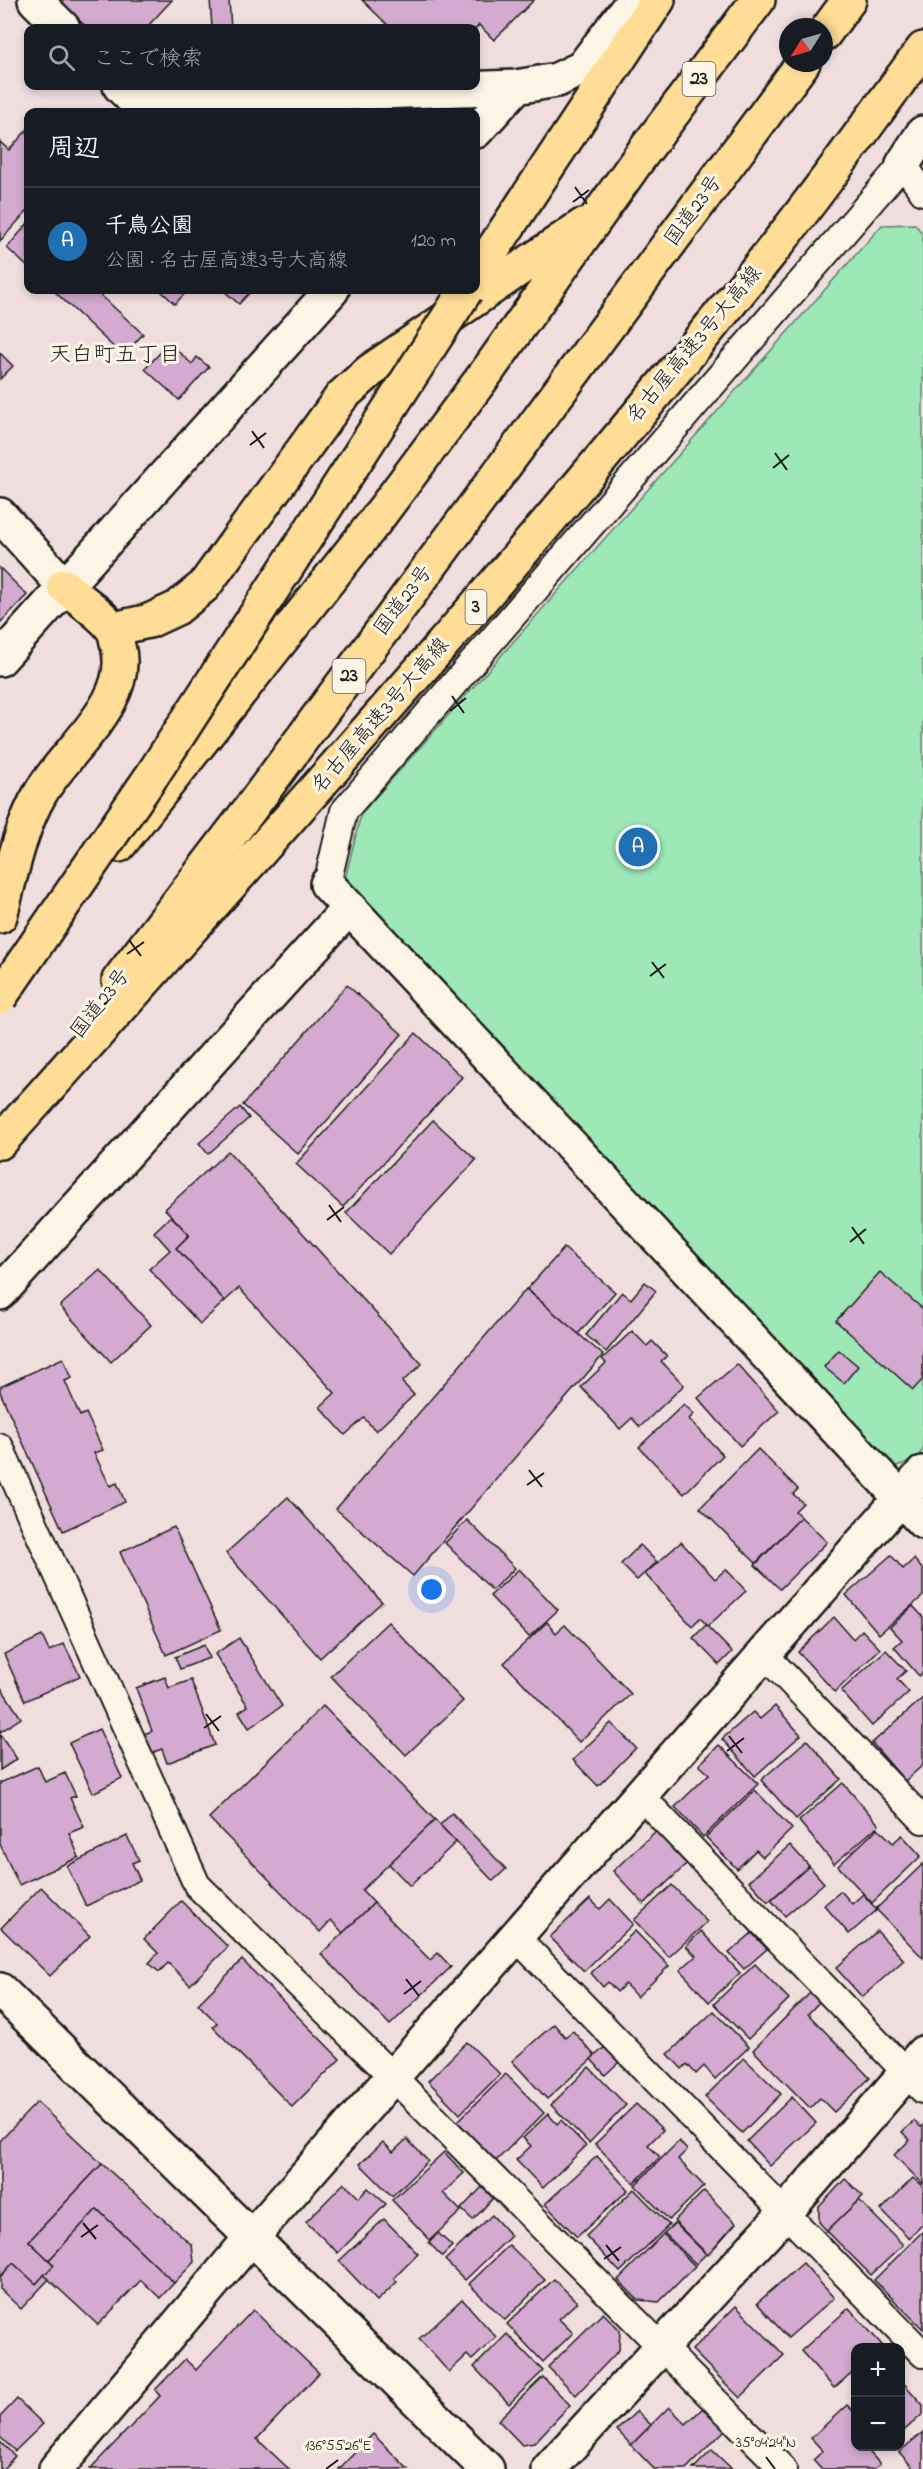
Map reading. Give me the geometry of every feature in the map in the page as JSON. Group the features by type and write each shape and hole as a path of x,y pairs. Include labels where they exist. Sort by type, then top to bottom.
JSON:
{"highway":[{"path":"480,269 658,0"},
{"name":"23","path":"0,987 146,813 373,524 489,369 639,158 758,0"},
{"path":"833,22 849,0"},
{"name":"名古屋高速3号大高線","path":"0,1142 303,805 507,572 765,260 923,49"},
{"name":"国道23号","path":"0,1135 250,809 795,72"},
{"path":"113,629 149,621 177,608 204,586 342,396 370,371 599,214"},
{"path":"0,997 153,774 463,294"},
{"path":"0,916 20,845 39,796 60,763 105,709 118,683 121,659 113,629 64,586"}],"street":[{"path":"35,0 59,24"},
{"path":"480,88 516,87 557,80 582,68 622,5"},
{"path":"480,127 516,87"},
{"path":"124,90 135,101 434,90"},
{"path":"903,164 923,134"},
{"path":"0,659 328,294"},
{"path":"0,515 64,586"},
{"path":"327,884 923,1522"},
{"path":"0,1293 349,908"},
{"path":"56,2469 251,2238 517,1938 639,1794 923,1473"},
{"path":"0,1990 487,2469"},
{"path":"549,2469 660,2346 917,2072"}],"lane":[{"path":"327,884 344,811 903,164 923,192"},
{"path":"0,1446 196,1885 393,2077 783,2469"},
{"path":"764,1654 923,1820"},
{"path":"639,1794 917,2072"},
{"path":"517,1938 923,2354"}],"green space":[{"path":"915,224 923,235 923,1450 914,1461 889,1468 345,879 361,814 882,225"}],"building":[{"path":"64,0 172,0 150,24 83,24 60,4"},
{"path":"210,0 229,0 231,24 212,24"},
{"path":"362,0 534,0 494,40 480,24 387,24"},
{"path":"24,133 24,214 0,241 0,142 9,150"},
{"path":"24,228 24,263 7,248"},
{"path":"57,294 99,294 143,334 123,356"},
{"path":"164,294 184,294 175,304"},
{"path":"228,294 248,294 239,304"},
{"path":"169,343 192,364 197,357 209,367 179,400 145,369"},
{"path":"0,353 13,366 0,379"},
{"path":"0,568 27,595 0,623"},
{"path":"347,985 402,1034 298,1154 243,1105"},
{"path":"416,1033 462,1077 343,1207 296,1164"},
{"path":"240,1107 249,1118 208,1154 199,1143"},
{"path":"433,1120 476,1160 389,1254 346,1213"},
{"path":"228,1151 422,1364 402,1382 414,1395 376,1431 364,1418 345,1435 320,1407 335,1393 239,1288 225,1301 176,1248 189,1235 165,1209"},
{"path":"171,1216 189,1235 176,1248 225,1301 200,1324 149,1269 170,1250 154,1232"},
{"path":"564,1248 615,1292 578,1334 527,1289"},
{"path":"100,1270 151,1325 111,1362 60,1306"},
{"path":"880,1272 923,1309 923,1379 913,1390 836,1321"},
{"path":"645,1282 656,1291 606,1352 586,1335 622,1292 631,1299"},
{"path":"526,1289 603,1355 413,1576 336,1509"},
{"path":"632,1331 647,1346 652,1341 667,1356 661,1361 684,1385 640,1427 632,1418 620,1429 581,1387 606,1363 602,1359"},
{"path":"839,1350 858,1366 844,1383 824,1367"},
{"path":"63,1358 72,1378 65,1381 80,1416 86,1413 103,1450 94,1453 110,1486 117,1483 125,1502 63,1531 0,1392 0,1387"},
{"path":"737,1364 779,1411 740,1446 698,1398"},
{"path":"684,1404 694,1414 689,1419 723,1455 684,1494 639,1447"},
{"path":"758,1449 798,1489 793,1494 803,1503 795,1511 801,1517 756,1563 700,1508"},
{"path":"288,1497 382,1602 320,1658 226,1553"},
{"path":"801,1517 827,1542 780,1589 755,1565"},
{"path":"467,1520 515,1568 492,1590 445,1543"},
{"path":"174,1527 221,1630 166,1655 120,1552"},
{"path":"681,1542 715,1579 726,1569 746,1591 708,1626 700,1618 692,1626 645,1574"},
{"path":"640,1545 657,1562 637,1580 621,1564"},
{"path":"891,1555 903,1569 914,1559 923,1570 923,1596 879,1634 846,1595"},
{"path":"519,1569 558,1610 529,1637 490,1596"},
{"path":"913,1606 923,1617 923,1672 919,1676 894,1647 902,1640 890,1627"},
{"path":"834,1617 853,1639 862,1630 880,1649 835,1692 798,1652"},
{"path":"388,1622 463,1701 406,1755 331,1676"},
{"path":"547,1622 556,1633 565,1625 631,1694 579,1742 504,1663"},
{"path":"706,1625 732,1652 719,1665 693,1638"},
{"path":"42,1636 49,1651 64,1644 80,1676 25,1701 4,1654"},
{"path":"239,1638 282,1706 249,1728 239,1712 248,1706 215,1654"},
{"path":"204,1645 209,1658 180,1669 175,1657"},
{"path":"886,1650 906,1671 897,1679 909,1692 872,1726 841,1691"},
{"path":"165,1677 169,1688 191,1680 215,1745 167,1763 162,1749 151,1753 144,1734 152,1731 136,1688"},
{"path":"0,1686 21,1718 0,1732"},
{"path":"923,1698 923,1765 905,1781 872,1743"},
{"path":"323,1706 435,1820 362,1890 374,1903 343,1933 331,1920 320,1932 209,1818"},
{"path":"775,1706 801,1735 755,1776 722,1739 753,1712 760,1719"},
{"path":"611,1723 636,1748 598,1786 573,1760"},
{"path":"99,1729 122,1778 93,1793 69,1743"},
{"path":"0,1734 17,1759 0,1770"},
{"path":"807,1740 841,1779 796,1819 761,1780"},
{"path":"719,1745 758,1784 703,1837 675,1807 709,1774 699,1765"},
{"path":"38,1766 45,1782 65,1773 76,1796 70,1798 84,1827 69,1833 79,1857 19,1885 0,1844 0,1783"},
{"path":"843,1783 879,1825 834,1864 799,1821"},
{"path":"755,1790 792,1829 763,1857 756,1850 737,1869 706,1837"},
{"path":"452,1813 506,1869 493,1881 440,1825"},
{"path":"435,1820 456,1842 410,1886 389,1864"},
{"path":"878,1828 893,1843 902,1835 921,1856 872,1903 838,1866"},
{"path":"657,1830 688,1863 644,1904 613,1871"},
{"path":"127,1836 139,1860 132,1863 140,1880 86,1906 67,1866"},
{"path":"790,1845 809,1866 768,1902 749,1881"},
{"path":"923,1864 923,1958 876,1909"},
{"path":"809,1866 824,1883 785,1916 771,1900"},
{"path":"672,1885 707,1922 669,1957 634,1920"},
{"path":"41,1887 90,1936 50,1976 1,1928"},
{"path":"841,1891 852,1904 863,1894 877,1910 849,1934 824,1905"},
{"path":"590,1899 600,1909 610,1899 633,1924 584,1971 550,1937"},
{"path":"181,1901 228,1947 190,1985 168,1963 159,1972 149,1963 158,1953 144,1939"},
{"path":"374,1903 430,1960 438,1953 451,1967 390,2025 321,1954"},
{"path":"635,1931 669,1966 637,1997 625,1984 617,1992 608,1982 603,1987 591,1973"},
{"path":"701,1931 740,1973 709,2002 680,1970 696,1956 686,1946"},
{"path":"877,1931 904,1960 862,1997 836,1968"},
{"path":"752,1933 767,1949 744,1969 729,1953"},
{"path":"242,1960 340,2059 292,2107 213,2027 217,2023 198,2004"},
{"path":"755,1964 789,1999 748,2039 714,2004"},
{"path":"811,1992 820,2001 808,2014 870,2078 834,2112 820,2098 810,2108 753,2050"},
{"path":"714,2011 749,2047 715,2079 704,2066 696,2074 687,2064 682,2069 668,2054"},
{"path":"554,2024 565,2037 573,2031 595,2056 547,2099 512,2061"},
{"path":"467,2042 500,2074 460,2114 428,2081"},
{"path":"605,2047 619,2062 605,2075 591,2059"},
{"path":"744,2058 781,2094 742,2133 705,2097"},
{"path":"589,2067 626,2105 589,2143 551,2105"},
{"path":"506,2074 544,2113 496,2161 457,2122"},
{"path":"792,2097 816,2123 770,2166 747,2141"},
{"path":"37,2102 102,2164 29,2241 54,2265 36,2284 13,2263 0,2277 0,2141"},
{"path":"636,2104 663,2130 648,2145 660,2157 634,2183 595,2144"},
{"path":"548,2114 557,2124 561,2120 586,2146 543,2188 516,2160 531,2146 523,2138"},
{"path":"914,2121 921,2127 923,2125 923,2184 894,2155 910,2140 902,2132"},
{"path":"407,2139 428,2161 392,2196 360,2164 383,2142 393,2152"},
{"path":"679,2141 687,2150 678,2159 704,2186 669,2220 635,2185"},
{"path":"444,2152 464,2173 443,2193 461,2211 430,2240 392,2200"},
{"path":"597,2156 628,2190 577,2237 545,2204"},
{"path":"102,2164 192,2245 194,2262 174,2283 97,2209 49,2260 29,2241"},
{"path":"913,2178 923,2187 923,2224 909,2238 881,2210"},
{"path":"845,2179 863,2196 827,2231 819,2222 819,2207"},
{"path":"344,2183 359,2198 368,2188 386,2204 338,2253 306,2222"},
{"path":"482,2187 493,2198 473,2220 461,2209"},
{"path":"634,2189 669,2225 620,2272 586,2236"},
{"path":"704,2191 736,2223 708,2255 674,2221"},
{"path":"859,2200 903,2245 871,2275 827,2231"},
{"path":"97,2209 174,2283 160,2298 141,2280 98,2325 44,2275 54,2265 49,2260"},
{"path":"492,2215 511,2236 465,2280 445,2260"},
{"path":"384,2219 418,2254 394,2278 397,2282 377,2301 339,2261"},
{"path":"675,2223 706,2254 696,2264 664,2233"},
{"path":"923,2231 923,2329 874,2280"},
{"path":"438,2233 452,2246 442,2256 429,2243"},
{"path":"663,2234 695,2266 659,2302 638,2300 618,2280"},
{"path":"509,2245 545,2280 505,2320 469,2284"},
{"path":"13,2263 36,2284 44,2275 49,2279 21,2309 0,2289 0,2277"},
{"path":"803,2263 834,2298 788,2338 757,2303"},
{"path":"554,2279 577,2302 559,2319 573,2333 543,2362 507,2324"},
{"path":"462,2299 496,2337 472,2360 467,2355 449,2372 419,2339"},
{"path":"736,2306 784,2355 740,2398 692,2350"},
{"path":"849,2308 880,2343 851,2343 851,2373 834,2388 801,2351"},
{"path":"253,2310 319,2373 257,2439 289,2469 90,2469 160,2396 155,2390 185,2359 196,2370"},
{"path":"603,2313 620,2330 619,2350 576,2395 548,2367"},
{"path":"507,2334 543,2371 509,2404 474,2367"},
{"path":"543,2377 570,2405 534,2443 522,2445 498,2420"},
{"path":"905,2385 923,2405 923,2414 905,2430"},
{"path":"17,2399 43,2424 15,2451 0,2437 0,2417"},
{"path":"847,2405 851,2409 851,2451 868,2451 880,2464 874,2469 821,2469 813,2460 823,2451 811,2438"},
{"path":"669,2407 686,2424 703,2408 725,2430 686,2469 654,2469 631,2445"},
{"path":"637,2411 651,2425 631,2445 617,2430"},
{"path":"923,2432 923,2469 914,2469 899,2452 905,2451 905,2447"},
{"path":"373,2434 408,2469 339,2469"},
{"path":"0,2442 15,2456 3,2469 0,2469"},
{"path":"712,2450 732,2469 693,2469"}],"place":[{"name":"千鳥公園","path":"638,847"}],"district":[{"name":"天白町五丁目","path":"115,356"}]}
